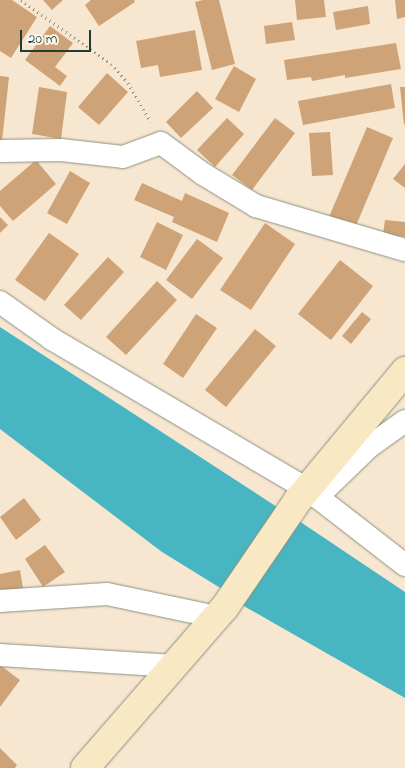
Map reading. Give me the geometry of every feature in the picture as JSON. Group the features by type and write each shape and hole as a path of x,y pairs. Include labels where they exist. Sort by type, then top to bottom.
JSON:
{"main road":[{"path":"85,768 221,612 307,496 405,371"}],"street":[{"path":"0,151 61,150 123,157 161,143 203,174 256,206 405,250"},
{"path":"0,302 52,339 307,496 405,565"},
{"path":"307,496 405,421"},
{"path":"0,601 107,594 221,612"},
{"path":"0,655 175,666"}],"path":[{"path":"21,0 111,64 128,84 161,143"}],"water":[{"path":"0,327 277,507 222,589 162,552 0,429"},
{"path":"299,521 405,592 405,698 242,605"}],"building":[{"path":"0,0 12,0 37,17 11,58 0,51"},
{"path":"43,0 63,0 52,10"},
{"path":"91,0 134,0 135,2 99,26 85,5"},
{"path":"219,0 235,64 212,70 195,2"},
{"path":"295,0 324,0 326,17 297,20"},
{"path":"395,0 405,0 405,17 397,19"},
{"path":"368,6 370,24 336,30 333,12"},
{"path":"292,22 295,40 266,44 264,26"},
{"path":"50,26 73,43 55,67 67,76 60,86 25,60"},
{"path":"195,30 202,70 160,77 158,65 141,68 136,41"},
{"path":"396,43 401,69 345,78 345,75 312,81 311,77 287,80 284,60"},
{"path":"234,66 256,79 239,112 215,99"},
{"path":"107,73 128,92 99,125 78,107"},
{"path":"0,76 9,77 2,141 0,141"},
{"path":"391,84 395,108 303,125 298,101"},
{"path":"39,87 67,92 61,139 32,134"},
{"path":"400,87 405,87 404,125"},
{"path":"197,91 213,108 181,138 166,122"},
{"path":"227,118 244,134 215,167 197,150"},
{"path":"275,118 295,133 252,190 232,175"},
{"path":"367,127 393,138 355,228 329,217"},
{"path":"330,132 333,175 312,176 309,133"},
{"path":"36,160 56,184 13,221 0,206 0,191"},
{"path":"405,164 405,188 393,179"},
{"path":"70,171 90,183 67,224 47,213"},
{"path":"142,183 182,201 185,193 229,213 217,242 172,222 174,217 134,200"},
{"path":"0,217 8,225 0,233"},
{"path":"385,220 405,222 405,237 383,234"},
{"path":"157,222 183,235 166,270 140,257"},
{"path":"265,223 295,244 251,310 220,290"},
{"path":"49,233 79,254 45,301 15,280"},
{"path":"197,239 223,258 192,299 166,280"},
{"path":"108,257 124,272 81,320 64,305"},
{"path":"340,260 373,286 331,340 298,314"},
{"path":"157,281 177,300 126,355 106,337"},
{"path":"362,312 371,319 351,344 342,336"},
{"path":"196,314 217,328 183,378 163,364"},
{"path":"255,329 276,346 226,407 205,390"},
{"path":"24,498 41,520 16,540 0,517"},
{"path":"45,545 65,572 43,587 25,559"},
{"path":"20,570 23,588 0,592 0,574"},
{"path":"0,665 20,680 0,707"},
{"path":"0,748 17,765 15,768 0,768"}]}
